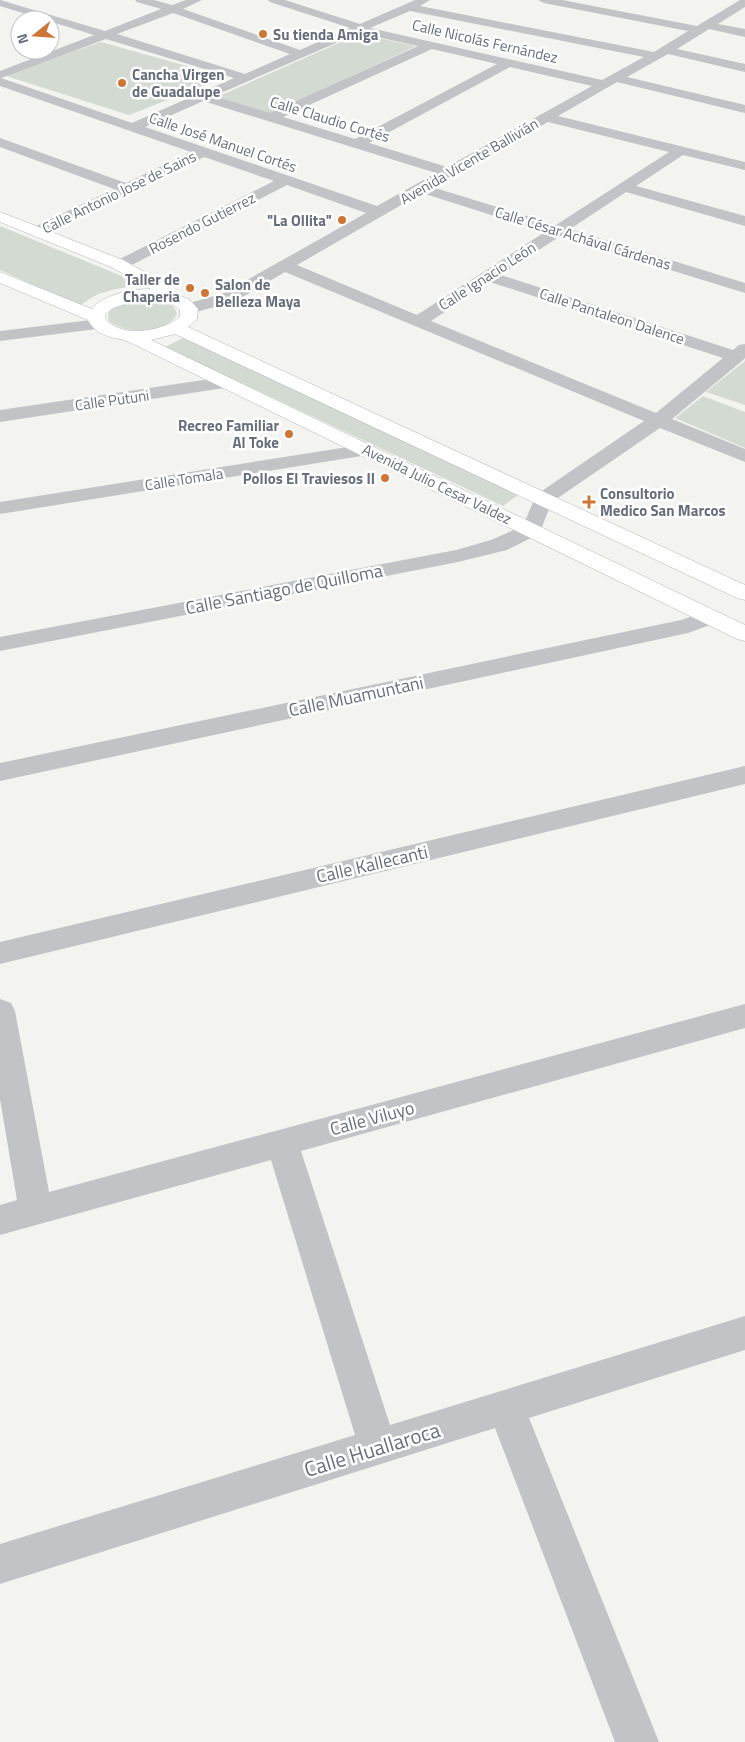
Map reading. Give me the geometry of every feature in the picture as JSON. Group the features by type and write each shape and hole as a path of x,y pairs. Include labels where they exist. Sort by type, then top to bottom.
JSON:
{"main road":[{"path":"0,217 120,265 157,284 168,296"},
{"path":"0,277 98,320 107,330 128,335 145,335 176,328 188,319 189,309 185,304 168,296 155,294 127,296 105,305 99,311 98,320"},
{"name":"Avenida Julio Cesar Valdez","path":"176,328 745,593"},
{"name":"Avenida Julio Cesar Valdez","path":"128,335 745,634"}],"street":[{"path":"141,0 173,8 301,54"},
{"path":"0,74 196,0"},
{"name":"Calle Nicolás Fernández","path":"274,0 359,29 429,46 507,64 610,81 745,109"},
{"path":"295,7 312,0"},
{"path":"131,128 424,0"},
{"path":"544,0 703,28 745,33"},
{"path":"0,2 27,10"},
{"name":"Avenida Vicente Ballivián","path":"189,309 230,298 448,172 661,53 745,2"},
{"path":"607,12 623,4"},
{"path":"409,7 745,68"},
{"path":"60,21 246,78"},
{"path":"271,118 429,46"},
{"path":"357,144 507,64"},
{"name":"Calle José Manuel Cortés","path":"0,82 379,212"},
{"name":"Calle Claudio Cortés","path":"203,97 448,172"},
{"path":"546,117 745,166"},
{"path":"0,142 126,188"},
{"name":"Calle Ignacio León","path":"419,321 680,150"},
{"name":"Calle Antonio Jose de Sains","path":"36,232 202,152"},
{"name":"Rosendo Gutierrez","path":"120,265 285,181"},
{"path":"624,187 745,221"},
{"name":"Calle César Achával Cárdenas","path":"420,188 745,288"},
{"path":"284,266 745,456"},
{"name":"Calle Pantaleon Dalence","path":"489,276 740,353"},
{"path":"0,336 98,320"},
{"path":"532,530 543,499 659,420 740,353"},
{"name":"Calle Putuni","path":"0,416 224,383"},
{"name":"Calle Tomala","path":"0,508 367,450"},
{"name":"Calle Santiago de Quilloma","path":"0,644 458,556 499,545 532,530"},
{"name":"Calle Muamuntani","path":"0,772 688,626 710,617"},
{"name":"Calle Kallecanti","path":"0,953 745,775"},
{"path":"0,1011 36,1210"},
{"name":"Calle Viluyo","path":"0,1220 745,1016"},
{"path":"282,1142 378,1447"},
{"name":"Calle Huallaroca","path":"0,1564 745,1333"},
{"path":"506,1407 637,1742"}],"shaded area":[{"path":"359,34 416,46 270,114 217,97"},
{"path":"101,42 226,77 129,115 3,75 48,60 60,60 60,56"},
{"path":"0,226 141,284 100,294 80,306 0,270"},
{"path":"143,299 168,303 172,305 177,314 172,321 164,326 145,331 125,329 109,321 108,315 114,307 132,300"},
{"path":"185,337 518,495 503,506 165,347"},
{"path":"745,361 745,405 706,392"},
{"path":"703,396 745,412 745,448 675,418"}],"place":[{"name":"Su tienda Amiga","path":"263,34"},
{"name":"Cancha Virgen de Guadalupe","path":"122,83"},
{"name":"\"La Ollita\"","path":"342,220"},
{"name":"Taller de Chaperia","path":"190,288"},
{"name":"Salon de Belleza Maya","path":"205,293"},
{"name":"Recreo Familiar Al Toke","path":"289,434"},
{"name":"Pollos El Traviesos II","path":"385,478"},
{"name":"Consultorio Medico San Marcos","path":"589,502"}]}
